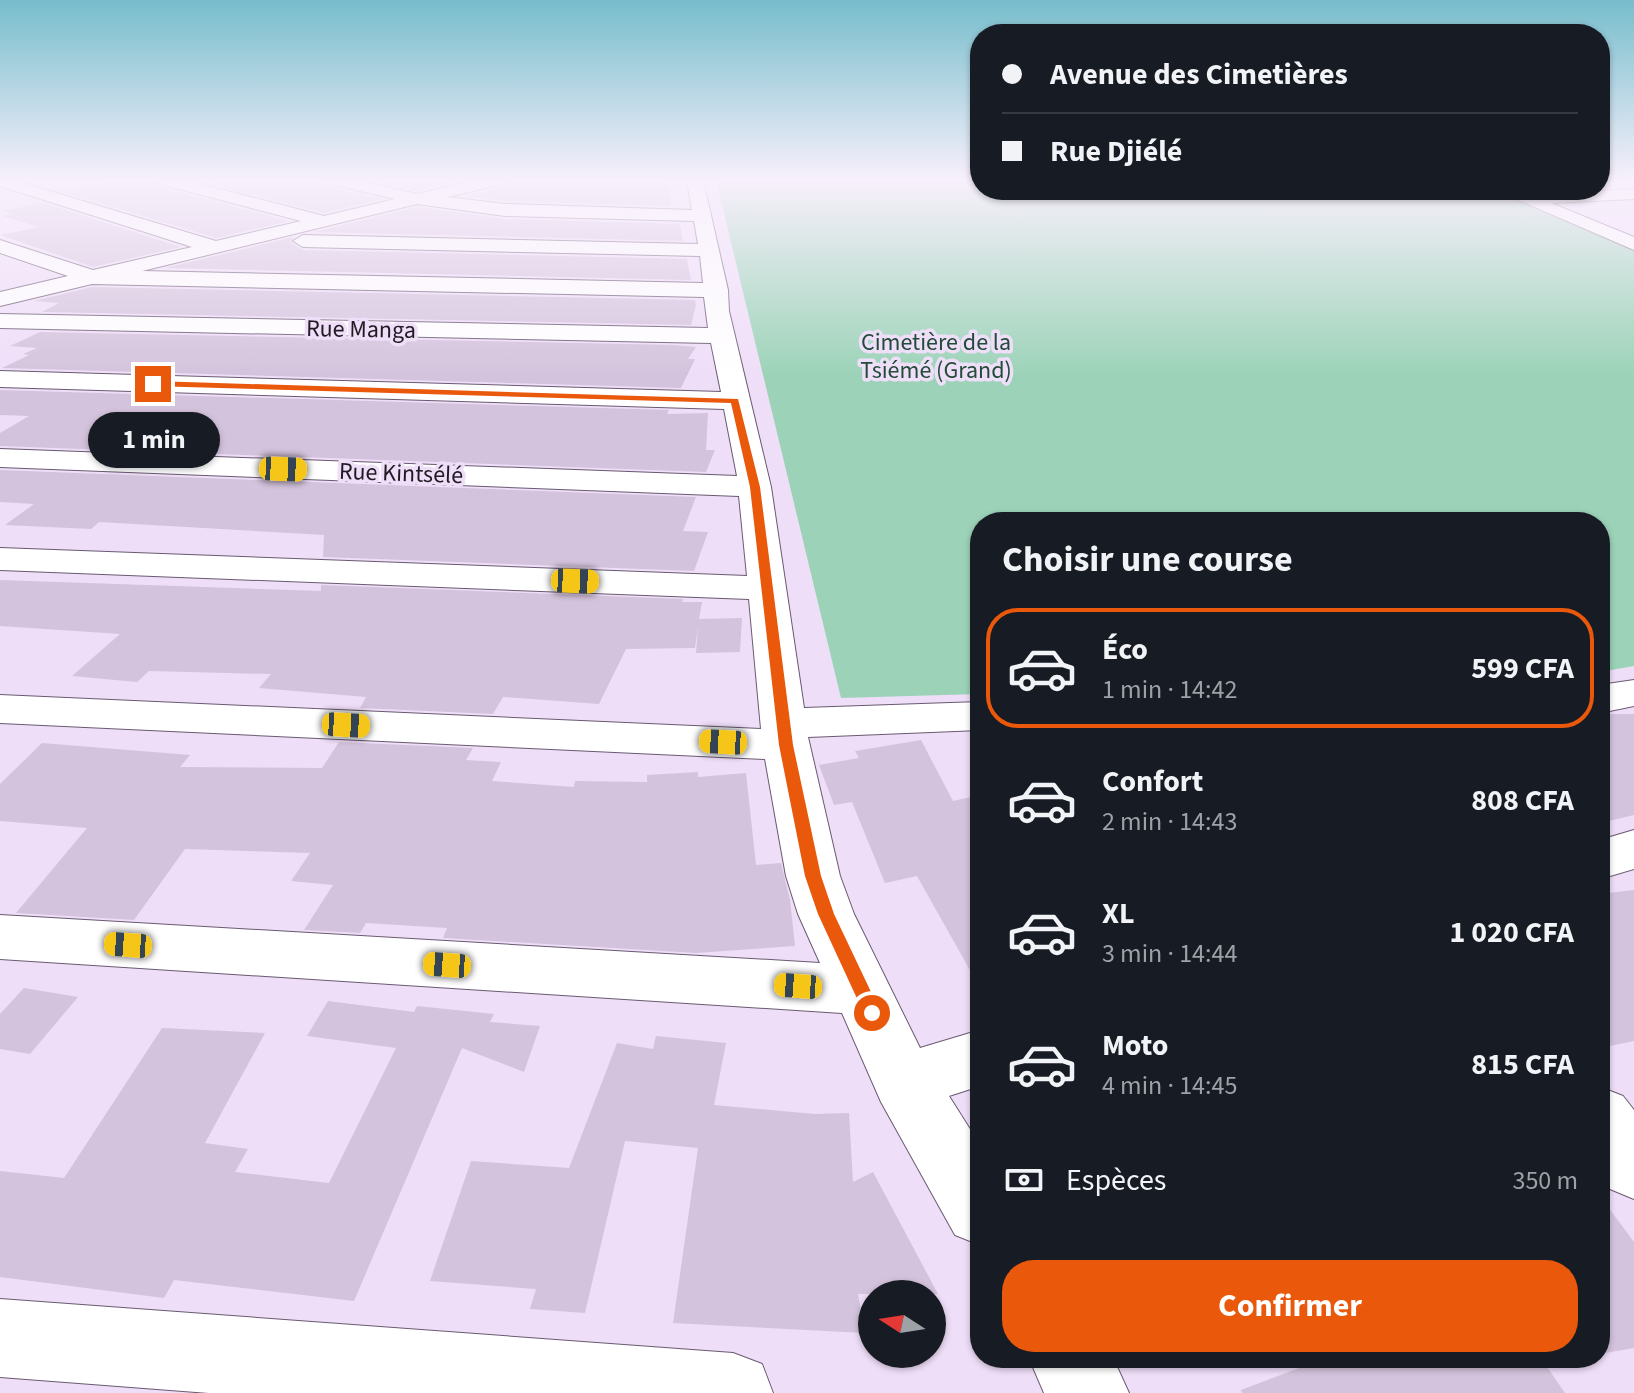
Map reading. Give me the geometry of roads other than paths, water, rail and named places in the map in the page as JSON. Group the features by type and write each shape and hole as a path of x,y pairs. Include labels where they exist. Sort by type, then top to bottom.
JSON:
{"street":[{"path":"207,245 213,247"},
{"path":"0,299 224,245"},
{"path":"91,345 258,245"},
{"path":"0,246 92,277 204,278 481,245"},
{"path":"705,245 755,487 785,734 813,876 826,914 904,1082 970,1193"},
{"name":"Rue Manga","path":"0,321 722,336"},
{"path":"0,398 67,359"},
{"path":"0,379 735,401"},
{"name":"Rue Kintsélé","path":"0,458 755,487"},
{"path":"0,559 767,588"},
{"path":"1610,697 1634,693"},
{"path":"0,709 785,734 970,717"},
{"path":"1610,857 1634,849"},
{"path":"0,937 861,990"},
{"path":"904,1082 970,1061"},
{"path":"1610,1132 1634,1166"},
{"path":"0,1338 733,1393"},
{"path":"1074,1368 1089,1393"}],"park label":[{"name":"Cimetière de la Tsiémé (Grand)","path":"936,356"}]}
